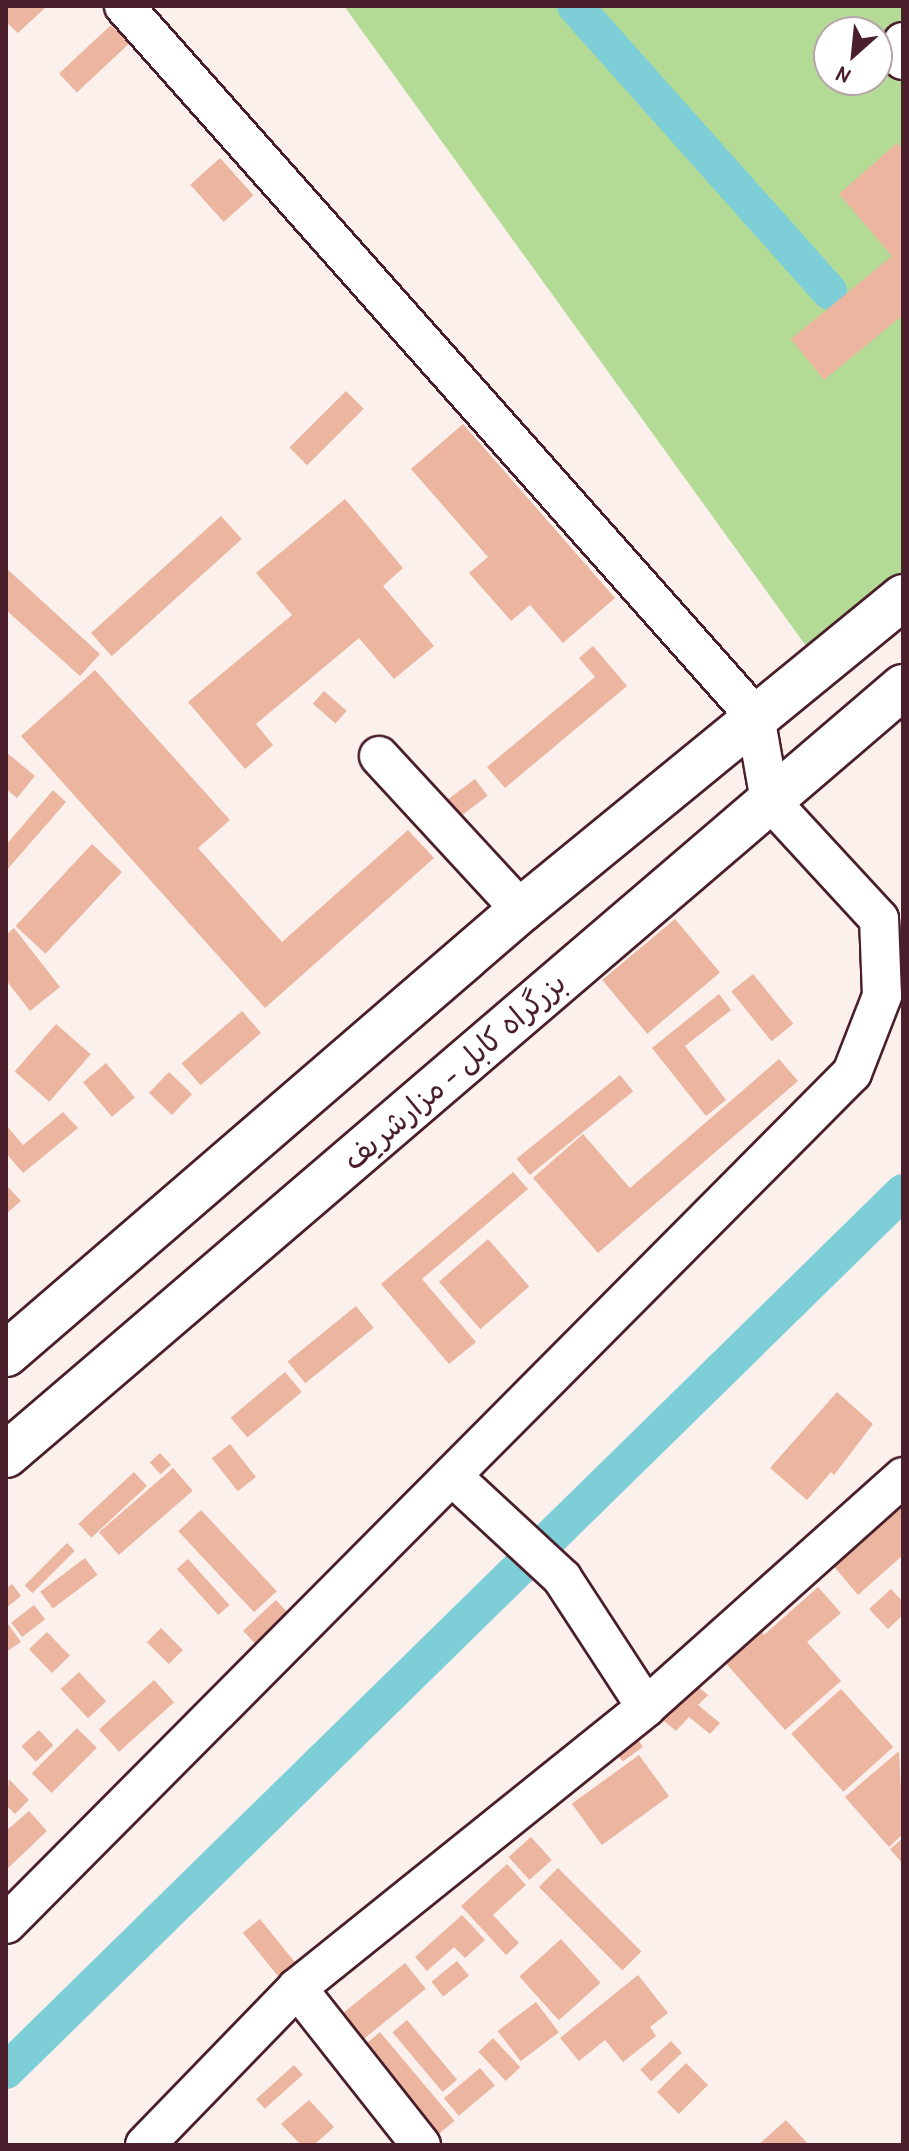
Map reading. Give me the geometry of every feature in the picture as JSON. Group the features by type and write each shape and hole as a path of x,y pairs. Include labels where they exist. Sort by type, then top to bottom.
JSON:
{"highway":[{"path":"6,1354 521,910 903,597"},
{"name":"بزرگراه کابل - مزارشریف","path":"6,1455 903,687"}],"street":[{"path":"6,1924 852,1073 882,996 879,919 770,801 755,716 124,6"},
{"path":"903,42 903,60"},
{"path":"379,756 521,910"},
{"path":"452,1476 562,1578 646,1707"},
{"path":"145,2145 297,1988 646,1707 903,1477"},
{"path":"297,1988 421,2145"}],"green space":[{"path":"344,6 903,6 903,607 827,675"}],"building":[{"path":"6,6 47,6 18,33 6,22"},
{"path":"111,25 129,44 77,92 59,73"},
{"path":"897,143 903,150 903,315 824,380 791,339 892,256 839,194"},
{"path":"220,158 253,195 224,222 190,185"},
{"path":"346,391 364,409 307,465 289,448"},
{"path":"463,424 615,598 563,643 530,605 511,621 469,573 488,557 411,469"},
{"path":"345,499 403,568 383,586 434,646 394,679 359,638 256,724 273,745 245,769 188,702 292,615 256,573"},
{"path":"221,516 242,539 112,656 91,633"},
{"path":"6,568 100,654 80,676 6,610"},
{"path":"593,646 627,686 505,788 487,767 595,677 579,658"},
{"path":"95,670 230,820 198,848 282,942 408,830 434,858 265,1008 21,736"},
{"path":"324,691 347,711 335,724 313,704"},
{"path":"6,752 35,776 17,798 6,789"},
{"path":"475,779 488,796 448,826 435,809"},
{"path":"53,790 66,802 6,871 6,845"},
{"path":"92,844 122,872 46,954 16,926"},
{"path":"675,919 720,973 647,1034 602,980"},
{"path":"14,928 60,987 30,1011 6,980 6,935"},
{"path":"753,974 793,1024 772,1041 731,992"},
{"path":"719,994 731,1010 685,1046 726,1100 706,1116 652,1048"},
{"path":"242,1011 261,1033 201,1085 182,1063"},
{"path":"56,1024 91,1054 49,1102 15,1072"},
{"path":"779,1059 798,1081 598,1253 533,1178 583,1134 630,1188"},
{"path":"106,1063 135,1097 112,1117 83,1082"},
{"path":"169,1072 192,1094 172,1115 149,1093"},
{"path":"620,1075 633,1091 530,1175 517,1159"},
{"path":"63,1112 78,1128 23,1173 6,1153 6,1125 23,1145"},
{"path":"513,1172 528,1189 422,1279 476,1342 449,1364 381,1284"},
{"path":"6,1185 21,1201 6,1214"},
{"path":"488,1239 529,1287 480,1329 439,1282"},
{"path":"356,1306 374,1328 305,1383 288,1361"},
{"path":"285,1372 302,1392 247,1438 231,1418"},
{"path":"837,1392 873,1424 834,1475 831,1472 807,1500 770,1468"},
{"path":"230,1444 256,1477 238,1491 212,1458"},
{"path":"160,1453 171,1465 161,1474 150,1463"},
{"path":"173,1468 193,1491 119,1555 99,1532"},
{"path":"134,1472 147,1486 91,1538 78,1524"},
{"path":"903,1501 903,1555 858,1595 831,1563"},
{"path":"201,1510 277,1591 254,1612 178,1531"},
{"path":"67,1543 75,1551 32,1593 25,1585"},
{"path":"85,1558 98,1575 53,1608 40,1592"},
{"path":"188,1559 229,1605 218,1615 177,1569"},
{"path":"12,1584 21,1596 6,1608 6,1589"},
{"path":"818,1587 841,1613 807,1642 841,1681 785,1730 722,1659 758,1627 764,1635"},
{"path":"891,1589 903,1602 903,1615 888,1629 869,1609"},
{"path":"276,1600 290,1615 257,1646 243,1631"},
{"path":"34,1605 45,1619 22,1637 11,1623"},
{"path":"6,1621 21,1642 6,1652"},
{"path":"161,1628 183,1650 169,1664 147,1642"},
{"path":"47,1632 70,1656 52,1673 29,1649"},
{"path":"79,1672 106,1701 88,1718 61,1689"},
{"path":"154,1680 174,1702 119,1752 99,1730"},
{"path":"690,1680 708,1695 698,1705 720,1723 710,1734 689,1717 676,1731 659,1717"},
{"path":"841,1689 893,1747 843,1792 791,1734"},
{"path":"77,1728 97,1748 52,1793 32,1773"},
{"path":"630,1729 643,1747 623,1761 610,1744"},
{"path":"39,1730 53,1745 36,1762 21,1746"},
{"path":"899,1751 903,1834 889,1847 845,1797"},
{"path":"639,1755 669,1796 602,1845 572,1804"},
{"path":"9,1779 29,1800 15,1814 6,1805"},
{"path":"29,1811 47,1831 6,1870 6,1831"},
{"path":"531,1837 552,1860 529,1880 509,1857"},
{"path":"903,1838 903,1864 890,1849"},
{"path":"507,1864 526,1885 493,1915 519,1943 506,1955 461,1906"},
{"path":"558,1868 641,1951 622,1971 539,1887"},
{"path":"462,1915 485,1940 465,1958 454,1947 427,1971 415,1957"},
{"path":"260,1919 300,1968 283,1982 243,1933"},
{"path":"561,1939 600,1983 559,2020 519,1976"},
{"path":"457,1961 469,1976 443,1997 431,1982"},
{"path":"405,1963 426,1989 364,2039 343,2013"},
{"path":"638,1975 668,2013 650,2027 656,2036 623,2062 605,2040 579,2061 560,2038"},
{"path":"536,2002 559,2032 521,2061 498,2031"},
{"path":"407,2020 457,2080 443,2092 392,2032"},
{"path":"380,2032 455,2121 435,2138 360,2049"},
{"path":"493,2038 520,2067 506,2081 478,2052"},
{"path":"671,2041 682,2053 651,2081 640,2070"},
{"path":"686,2063 708,2085 679,2114 657,2092"},
{"path":"294,2065 303,2075 265,2109 256,2099"},
{"path":"480,2068 495,2086 459,2116 444,2098"},
{"path":"309,2100 334,2127 314,2145 301,2145 281,2124"},
{"path":"786,2120 809,2145 758,2145"}],"waterway":[{"path":"575,6 829,291"},
{"path":"6,2071 903,1192"}]}
